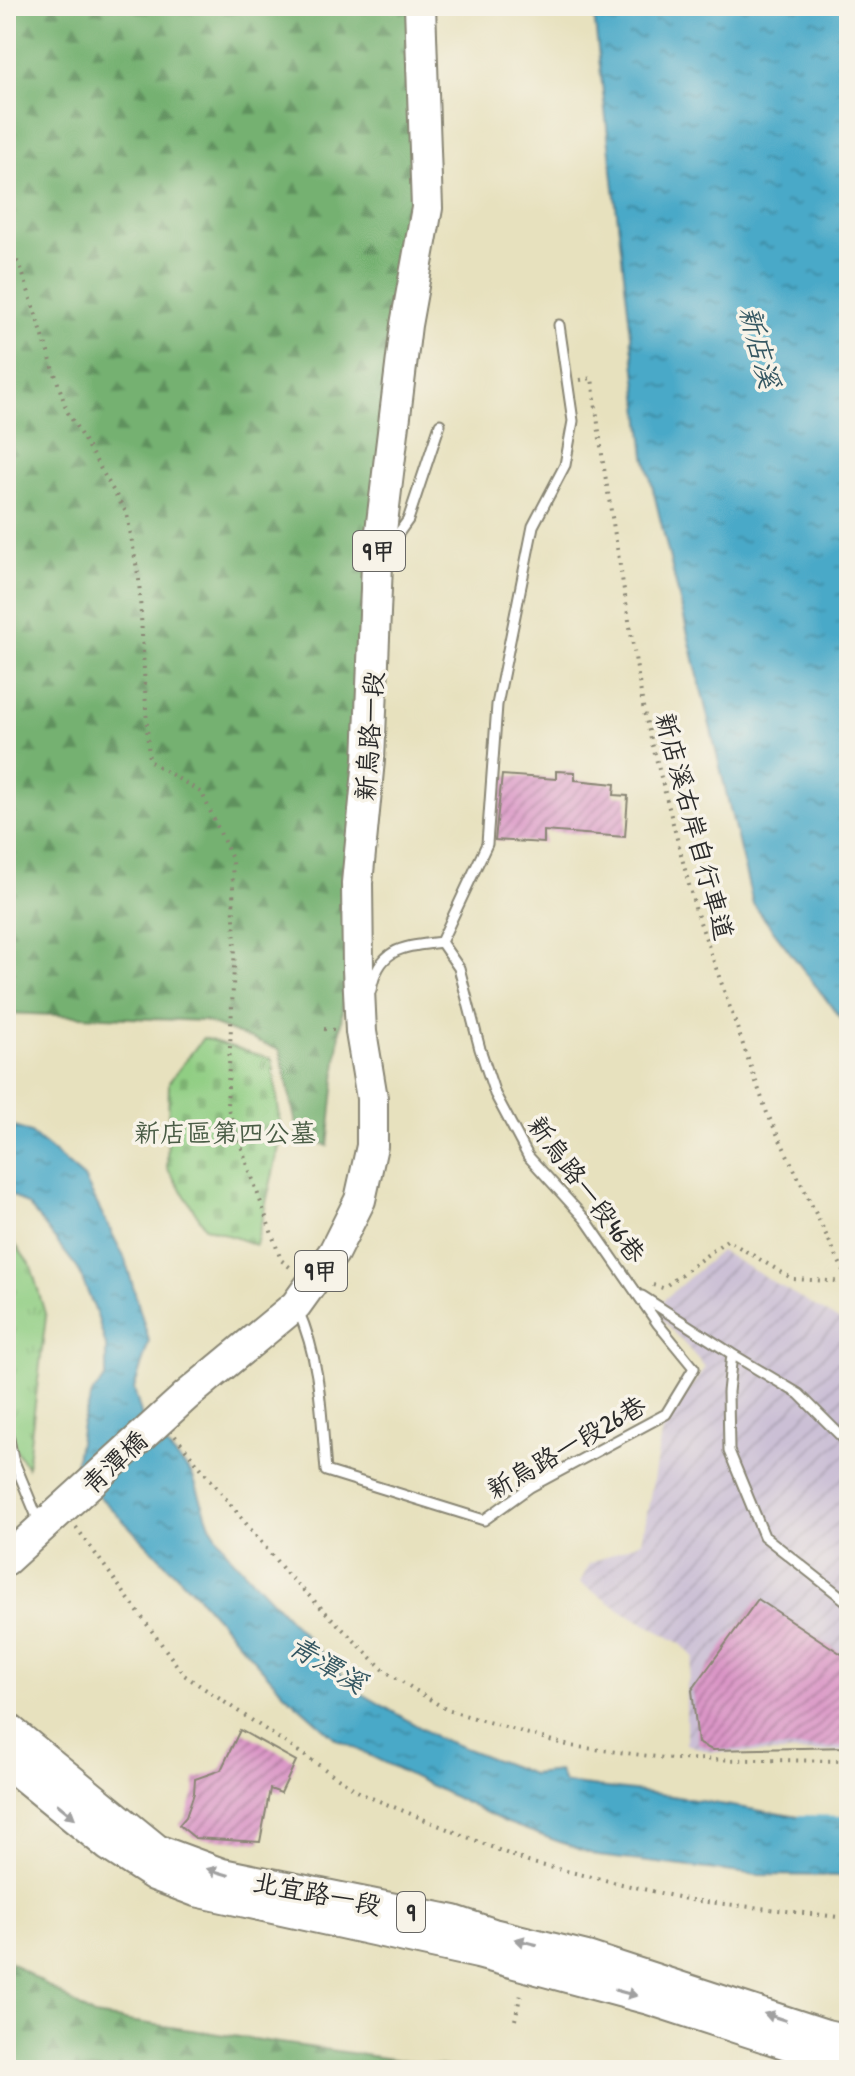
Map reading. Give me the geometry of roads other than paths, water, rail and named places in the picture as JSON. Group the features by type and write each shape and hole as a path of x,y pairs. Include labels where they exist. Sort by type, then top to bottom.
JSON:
{"main road":[{"name":"新烏路一段","path":"186,1396 304,1295 334,1252 360,1200 372,1146 372,1098 361,1032 357,883 369,760 377,564 406,325 427,208 420,6"},
{"name":"青潭橋","path":"52,1518 186,1396"},
{"name":"9甲","path":"6,1560 52,1518"},
{"name":"北宜路一段","path":"6,1727 157,1850 222,1874 454,1921 587,1957 849,2040"},
{"name":"北宜路一段","path":"6,1762 109,1846 154,1875 196,1891 478,1953 649,1999 849,2062"}],"lane":[{"path":"372,1000 371,987 382,960 404,947 441,942 487,844 497,705 533,526 565,465 573,421 559,325"},
{"path":"377,564 408,520 440,424"},
{"name":"新烏路一段46巷","path":"441,942 459,968 480,1049 495,1094 513,1130 528,1156 586,1220 636,1292"},
{"path":"372,1098 373,1041"},
{"path":"636,1292 799,1394 849,1444"},
{"name":"新烏路一段26巷","path":"304,1295 317,1369 326,1471 484,1520 530,1487 666,1414 694,1368 636,1292"},
{"path":"732,1354 728,1392 729,1451 764,1536 849,1603"},
{"path":"6,1426 13,1459 52,1518"}],"water":[{"name":"新店溪","path":"593,6 849,6 849,1029 753,904 645,456"},
{"path":"6,1123 31,1133 84,1178 125,1259 149,1341 134,1389 143,1421 192,1474 210,1525 230,1556 356,1690 438,1738 532,1774 559,1771 564,1783 659,1794 829,1822 849,1821 849,1876 758,1875 598,1856 505,1822 336,1739 284,1693 190,1588 74,1471 82,1424 93,1392 106,1378 106,1346 78,1269 29,1206 6,1191"}],"waterway":[{"name":"青潭溪","path":"801,1818 849,1819"}],"park label":[{"name":"新店區第四公墓","path":"225,1132"}]}
